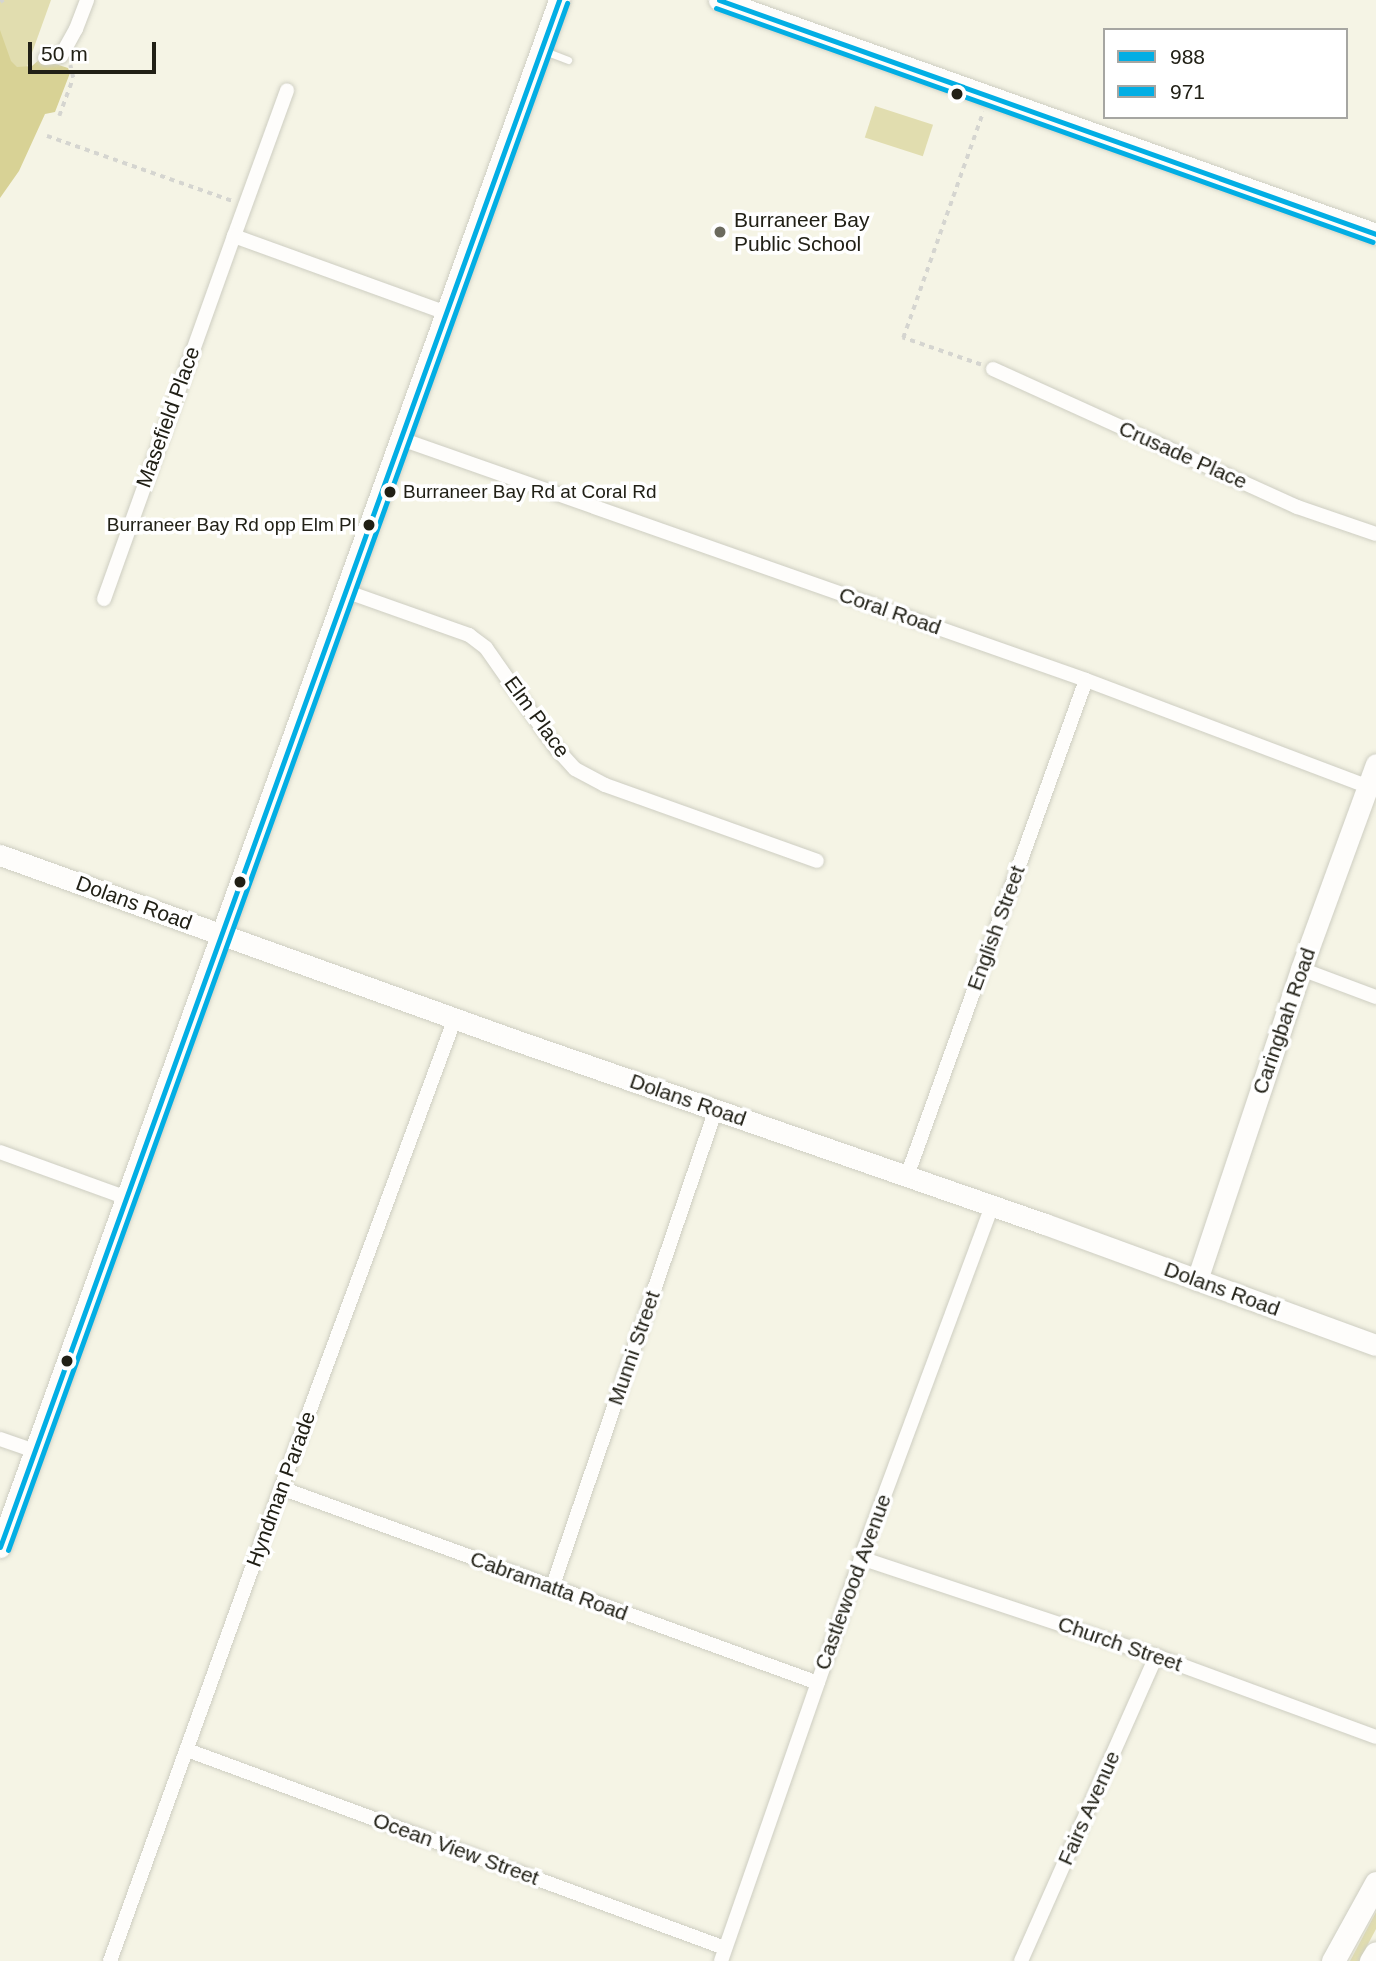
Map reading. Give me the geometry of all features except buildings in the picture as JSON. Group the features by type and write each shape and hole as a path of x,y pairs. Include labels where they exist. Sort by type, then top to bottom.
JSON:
{"main road":[{"path":"1334,1961 1376,1883"},
{"path":"1371,1961 1376,1953"}],"street":[{"path":"45,58 65,60 87,0"},
{"path":"0,1547 559,0"},
{"path":"719,0 1376,234"},
{"name":"Masefield Place","path":"104,599 287,90"},
{"path":"234,236 447,313"},
{"name":"Crusade Place","path":"993,369 1297,507 1376,534"},
{"name":"Coral Road","path":"401,439 1086,680 1372,788"},
{"name":"Elm Place","path":"345,591 469,635 486,648 556,748 575,769 605,785 817,862"},
{"name":"English Street","path":"907,1176 1086,680"},
{"name":"Caringbah Road","path":"1196,1280 1301,969 1372,788 1376,764"},
{"name":"Dolans Road","path":"0,855 455,1018 992,1205 1376,1345"},
{"path":"1301,969 1376,997"},
{"name":"Hyndman Parade","path":"110,1961 455,1018"},
{"name":"Munni Street","path":"552,1588 716,1109"},
{"path":"0,1152 127,1198"},
{"name":"Castlewood Avenue","path":"723,1955 861,1558 992,1205"},
{"path":"0,1439 35,1451"},
{"name":"Cabramatta Road","path":"281,1488 818,1683"},
{"name":"Church Street","path":"861,1558 1156,1656 1376,1737"},
{"name":"Fairs Avenue","path":"1021,1961 1156,1656"},
{"name":"Ocean View Street","path":"187,1750 723,1955"}],"lane":[{"path":"541,50 568,60"}],"path":[{"path":"59,116 73,78 65,60"},
{"path":"988,97 903,338 993,369"},
{"path":"47,136 245,205"}],"shaded area":[{"path":"0,0 51,0 0,142"},
{"path":"0,30 11,61 17,67 32,66 40,59 68,68 70,73 55,112 45,114 19,171 0,198"},
{"path":"875,106 933,125 923,156 865,137"},
{"path":"1376,1912 1376,1929 1359,1961 1350,1961"}],"transit line":[{"name":"988","path":"0,1547 559,0"},
{"name":"988","path":"719,0 1376,234"},
{"name":"971","path":"8,1550 567,3"},
{"name":"971","path":"716,8 1373,242"}],"place":[{"name":"Burraneer Bay Public School","path":"720,232"},
{"name":"Burraneer Bay Rd at Coral Rd","path":"390,492"},
{"name":"Burraneer Bay Rd opp Elm Pl","path":"369,525"}]}
